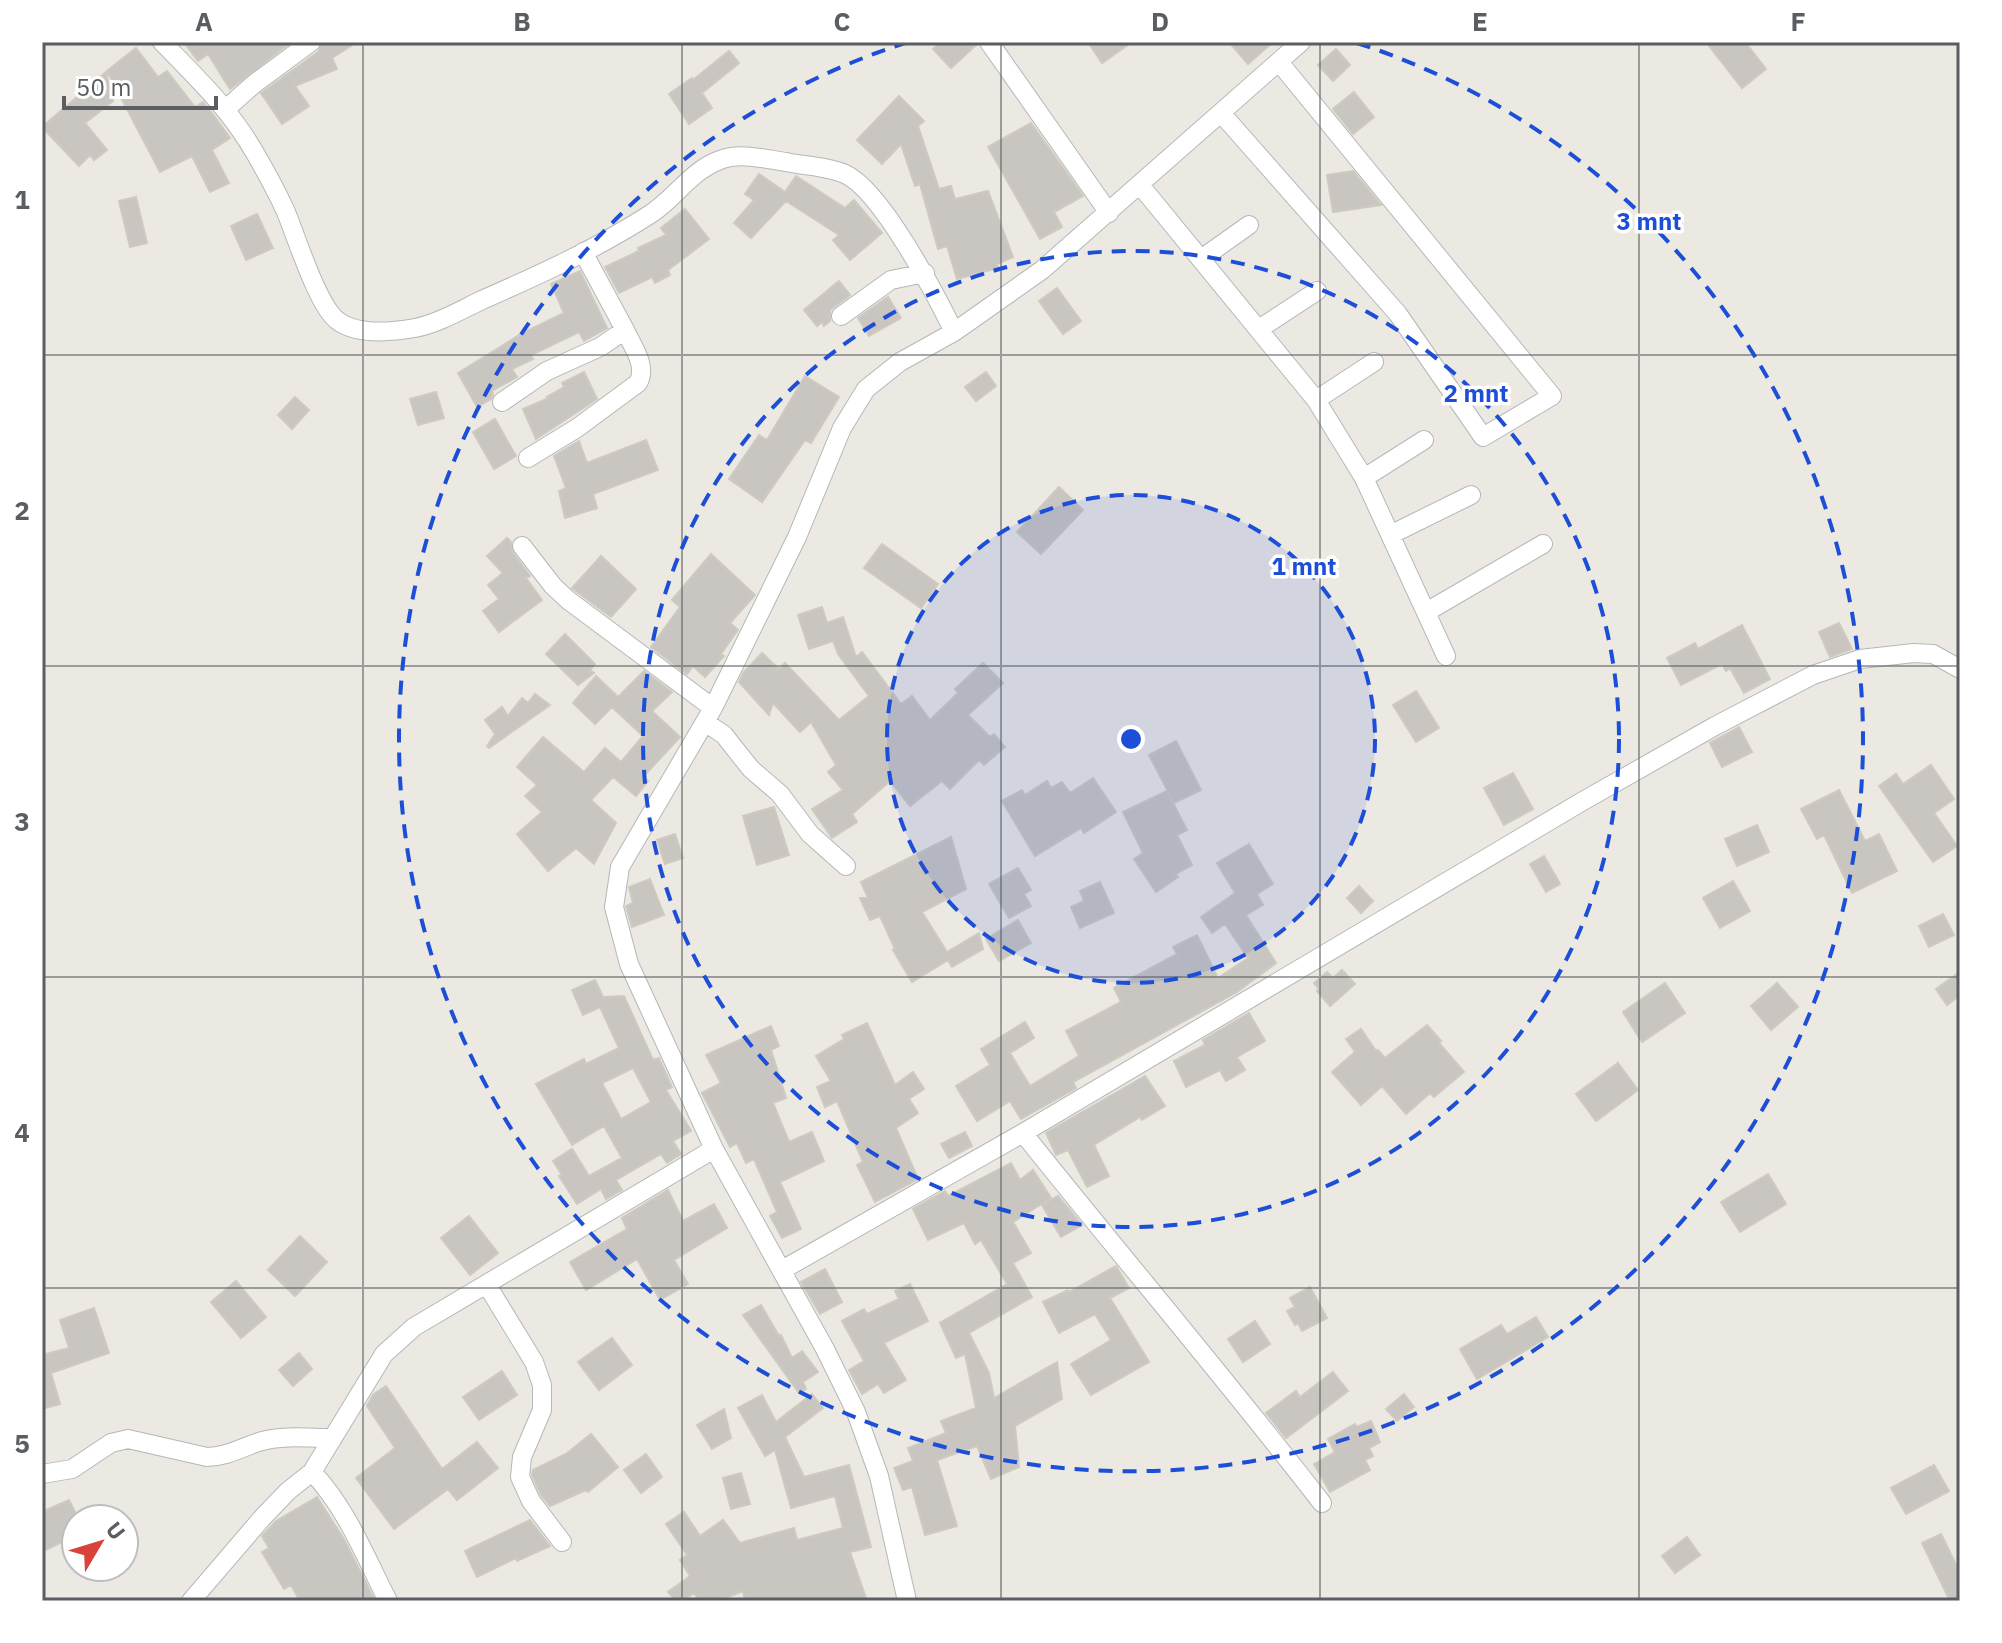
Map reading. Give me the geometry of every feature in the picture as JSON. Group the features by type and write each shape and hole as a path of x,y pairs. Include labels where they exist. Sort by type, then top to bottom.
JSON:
{"street":[{"path":"162,42 227,108 262,165 285,211 309,273 338,321 376,332 416,328 534,277 623,232 655,212 691,177 715,162 736,156 835,171 856,180 925,273 954,332"},
{"path":"227,108 311,42"},
{"path":"989,42 1109,213"},
{"path":"907,1601 871,1449 843,1383 714,1149 629,964 614,907 620,867 709,715 797,537 842,428 866,389 883,374 954,332 1020,287 1109,213 1301,42"},
{"path":"1221,113 1398,314 1483,437 1552,396 1279,62"},
{"path":"1140,185 1316,400 1364,478 1428,611 1446,656"},
{"path":"1201,259 1249,225"},
{"path":"528,458 568,434 638,383 643,375 643,368 625,330 583,252"},
{"path":"841,316 891,280 925,273"},
{"path":"1259,329 1317,291"},
{"path":"502,402 547,371 600,347 625,330"},
{"path":"1316,400 1374,362"},
{"path":"1364,478 1424,440"},
{"path":"1392,534 1471,495"},
{"path":"1428,611 1543,544"},
{"path":"522,546 568,600 709,715 751,769 780,794 810,834 846,866"},
{"path":"782,1270 1023,1133 1583,801 1813,675 1860,659 1914,653 1933,654 1960,669"},
{"path":"1023,1133 1322,1503"},
{"path":"191,1601 263,1517 312,1472 384,1354 414,1327 714,1149"},
{"path":"487,1285 534,1362 542,1385 542,1410 522,1457 520,1477 531,1501 562,1542"},
{"path":"42,1474 72,1469 111,1443 128,1439 207,1457 220,1457 277,1438 333,1438"},
{"path":"312,1472 323,1484 353,1534 388,1601"}],"building":[{"path":"184,42 291,42 230,89 208,54 198,61"},
{"path":"323,42 357,42 332,58 337,69 295,86 309,106 282,124 261,93 318,52"},
{"path":"941,42 977,44 951,68 933,49"},
{"path":"1088,42 1132,42 1102,63"},
{"path":"1229,42 1273,42 1248,64"},
{"path":"1706,42 1745,42 1766,69 1742,88"},
{"path":"136,48 158,77 167,71 195,107 203,102 230,138 212,150 229,183 210,192 192,156 160,172 107,71"},
{"path":"1336,49 1350,65 1333,81 1318,65"},
{"path":"729,51 739,63 702,93 712,108 689,124 669,94 693,80"},
{"path":"106,72 113,101 85,123 107,150 94,160 90,155 79,166 42,127"},
{"path":"1354,92 1374,117 1353,134 1333,109"},
{"path":"899,96 924,121 918,126 939,189 951,186 955,199 988,191 1013,257 997,264 998,268 957,279 947,246 938,249 920,184 915,186 901,144 882,164 857,140"},
{"path":"1031,123 1083,196 1054,212 1062,227 1040,239 988,147"},
{"path":"1353,171 1381,205 1333,212 1327,175"},
{"path":"759,174 785,192 796,176 845,208 854,200 882,233 850,260 833,240 839,235 786,201 751,238 734,223 754,200 745,194"},
{"path":"136,197 147,243 130,247 119,201"},
{"path":"685,209 709,239 668,270 670,275 655,283 652,277 619,293 605,267 666,235 661,228"},
{"path":"257,214 273,248 246,260 231,226"},
{"path":"580,271 607,328 584,341 579,332 531,355 533,359 512,369 517,377 492,391 491,399 477,407 458,373 521,334 564,313 551,284"},
{"path":"839,281 850,295 830,310 830,321 824,326 822,322 817,326 804,310"},
{"path":"1057,288 1081,321 1063,334 1039,301"},
{"path":"888,297 901,318 869,336 858,318"},
{"path":"584,372 597,399 536,439 523,409 549,398 564,387 562,383"},
{"path":"986,372 996,386 976,401 965,387"},
{"path":"805,376 839,397 811,443 805,440 762,502 729,479 759,435 767,440"},
{"path":"436,392 444,418 418,425 410,399"},
{"path":"295,397 309,410 292,429 278,415"},
{"path":"495,419 516,456 494,469 473,432"},
{"path":"646,440 658,470 593,494 597,508 565,518 559,491 566,488 554,456 579,441 587,463"},
{"path":"1059,487 1083,510 1041,554 1017,532"},
{"path":"507,538 513,553 530,576 526,578 542,600 499,632 483,611 499,599 488,585 503,573 487,556"},
{"path":"882,544 938,584 921,608 864,568"},
{"path":"711,554 755,595 730,623 738,630 721,654 724,656 705,677 693,666 687,674 651,647 680,607 672,600"},
{"path":"601,556 636,589 611,617 572,588"},
{"path":"822,607 827,623 843,617 856,657 862,652 901,704 912,696 930,720 958,693 955,689 983,663 1003,683 968,715 990,737 994,734 1005,747 984,765 979,760 950,789 942,781 910,806 890,781 852,814 857,822 832,838 812,809 843,790 828,772 836,765 811,722 800,732 773,703 769,715 739,682 743,673 762,653 779,669 785,663 839,720 869,696 838,654 833,641 809,649 798,615"},
{"path":"1839,623 1852,649 1830,657 1819,632"},
{"path":"1742,625 1770,679 1744,693 1730,668 1726,671 1722,664 1681,685 1667,658 1695,643 1698,649"},
{"path":"565,634 595,664 590,670 594,673 578,685 546,654"},
{"path":"644,671 672,692 652,711 680,737 643,777 648,781 636,796 613,777 591,800 616,823 594,864 576,848 548,871 517,834 542,812 525,796 537,785 517,767 543,737 584,772 605,748 621,762 643,736 612,707 595,724 573,703 596,676 618,697"},
{"path":"1416,691 1439,728 1416,742 1393,705"},
{"path":"535,694 550,705 489,748 487,746 495,734 485,720 502,707 508,716 522,698 528,703"},
{"path":"1739,727 1752,752 1722,767 1710,743"},
{"path":"1176,741 1201,790 1174,803 1149,755"},
{"path":"1931,765 1954,799 1934,813 1957,846 1933,862 1879,786 1896,774 1903,784"},
{"path":"1513,773 1533,809 1504,825 1484,788"},
{"path":"1093,778 1116,812 1084,833 1081,828 1035,856 1002,801 1022,790 1025,795 1047,781 1051,788 1062,782 1070,793"},
{"path":"1839,790 1865,841 1879,834 1897,871 1852,893 1824,835 1817,839 1801,809"},
{"path":"1167,791 1187,830 1177,835 1192,865 1176,874 1178,877 1156,892 1134,859 1143,853 1123,812"},
{"path":"774,807 789,855 757,865 743,816"},
{"path":"1757,825 1769,852 1737,866 1725,839"},
{"path":"675,834 683,858 665,864 657,840"},
{"path":"951,837 966,889 922,912 947,952 979,933 983,949 952,967 948,960 912,982 893,950 880,916 870,920 860,898 868,898 861,882"},
{"path":"1249,844 1273,884 1257,894 1263,905 1246,915 1276,963 1237,992 1073,1082 1076,1088 1021,1119 1010,1101 977,1121 956,1086 990,1065 981,1049 1025,1022 1034,1038 1010,1053 1030,1086 1079,1056 1066,1031 1121,1002 1114,988 1177,954 1173,947 1197,935 1218,978 1248,958 1225,924 1212,933 1201,917 1235,893 1217,863"},
{"path":"1544,856 1560,884 1546,892 1530,864"},
{"path":"1018,868 1031,890 1024,894 1031,906 1009,918 989,884"},
{"path":"650,879 664,915 632,927 626,906 633,903 629,887"},
{"path":"1733,881 1750,911 1720,928 1703,898"},
{"path":"1100,882 1114,913 1080,928 1071,907 1084,901 1080,891"},
{"path":"1359,886 1373,901 1361,913 1347,898"},
{"path":"1943,914 1954,935 1929,947 1919,926"},
{"path":"1018,920 1031,943 999,961 986,939"},
{"path":"1342,970 1355,984 1330,1006 1314,983 1327,972 1333,978"},
{"path":"1960,972 1960,995 1947,1005 1936,989"},
{"path":"595,980 603,997 624,996 653,1060 659,1058 672,1087 666,1090 691,1131 673,1141 681,1154 667,1163 661,1154 616,1180 622,1190 606,1199 601,1189 577,1204 553,1161 572,1149 589,1176 622,1158 604,1126 572,1145 536,1084 584,1059 586,1064 619,1048 600,1007 583,1015 572,990","holes":["633,1068 651,1102 621,1119 602,1083"]},
{"path":"1665,983 1685,1013 1642,1042 1623,1012"},
{"path":"1777,983 1798,1007 1771,1030 1751,1006"},
{"path":"1249,1013 1265,1041 1237,1057 1245,1070 1226,1081 1220,1070 1186,1087 1174,1061 1205,1045 1203,1040"},
{"path":"867,1023 895,1085 913,1072 924,1089 909,1099 918,1113 896,1128 918,1179 875,1202 857,1165 863,1162 837,1101 825,1107 817,1087 831,1081 816,1056 844,1039 842,1035"},
{"path":"1427,1025 1464,1072 1434,1097 1430,1093 1406,1114 1382,1086 1361,1105 1332,1072 1355,1052 1346,1039 1361,1029 1376,1051 1385,1058"},
{"path":"771,1026 779,1046 771,1050 786,1098 773,1103 789,1142 812,1132 824,1161 780,1182 801,1229 782,1238 770,1216 777,1212 754,1159 746,1163 737,1143 730,1147 702,1093 721,1083 706,1055"},
{"path":"1618,1063 1638,1090 1596,1121 1576,1094"},
{"path":"1145,1076 1165,1106 1094,1145 1109,1176 1087,1187 1068,1150 1056,1155 1046,1133"},
{"path":"965,1132 972,1146 949,1158 941,1144"},
{"path":"1011,1163 1020,1180 1033,1170 1051,1198 1013,1222 1031,1253 1013,1263 1032,1297 969,1333 989,1373 994,1398 1057,1362 1062,1399 1015,1426 1019,1467 991,1479 977,1446 937,1460 957,1526 925,1535 912,1487 903,1490 894,1468 913,1461 908,1448 946,1433 941,1421 976,1408 965,1354 956,1358 940,1323 1007,1284 981,1240 975,1244 964,1223 928,1240 913,1209 945,1191 948,1196"},
{"path":"1768,1174 1786,1204 1740,1232 1721,1202"},
{"path":"668,1190 683,1221 714,1204 727,1228 674,1260 688,1284 660,1300 637,1259 586,1290 570,1262 627,1229 622,1218"},
{"path":"1058,1196 1082,1225 1061,1237 1042,1205"},
{"path":"469,1216 498,1253 470,1275 441,1238"},
{"path":"300,1236 327,1262 295,1296 268,1270"},
{"path":"1116,1266 1129,1288 1110,1298 1149,1362 1091,1395 1071,1364 1111,1340 1095,1314 1059,1333 1043,1302 1069,1292"},
{"path":"825,1269 842,1302 820,1314 801,1282"},
{"path":"236,1281 266,1317 241,1338 211,1302"},
{"path":"910,1284 928,1321 884,1343 906,1380 884,1393 878,1384 862,1394 849,1370 864,1361 842,1321 864,1309 867,1314 899,1299 895,1291"},
{"path":"1310,1287 1327,1318 1302,1331 1287,1311 1295,1307 1290,1298"},
{"path":"761,1305 792,1358 802,1351 818,1372 803,1382 806,1389 799,1393 743,1315"},
{"path":"94,1308 109,1353 51,1373 60,1404 42,1409 42,1355 69,1348 60,1320"},
{"path":"1536,1317 1548,1337 1477,1379 1460,1349 1501,1325 1507,1334"},
{"path":"1255,1321 1270,1344 1243,1362 1228,1339"},
{"path":"612,1338 632,1365 599,1390 578,1362"},
{"path":"299,1353 312,1369 293,1386 279,1370"},
{"path":"502,1371 517,1395 479,1420 463,1397"},
{"path":"1333,1372 1348,1391 1286,1438 1266,1413 1296,1391 1300,1397"},
{"path":"386,1386 442,1469 477,1442 498,1468 457,1500 448,1489 394,1529 356,1478 395,1448 367,1406 373,1395"},
{"path":"812,1394 823,1408 785,1437 804,1477 849,1465 871,1547 850,1552 867,1601 745,1601 743,1591 718,1601 700,1601 694,1593 682,1601 676,1601 668,1592 690,1576 680,1560 687,1555 666,1524 684,1512 700,1536 723,1520 740,1543 794,1528 797,1540 843,1528 835,1496 791,1508 775,1450 765,1456 738,1408 762,1395 776,1422"},
{"path":"1404,1394 1414,1407 1397,1421 1386,1409"},
{"path":"724,1409 731,1438 712,1449 697,1425"},
{"path":"1371,1421 1380,1442 1369,1448 1373,1456 1365,1460 1370,1470 1330,1492 1314,1464 1335,1452 1328,1439 1355,1424 1357,1427"},
{"path":"591,1434 618,1467 588,1492 586,1490 550,1506 541,1495 532,1475 533,1470 566,1454"},
{"path":"646,1454 662,1477 641,1493 624,1470"},
{"path":"1934,1465 1949,1491 1906,1514 1891,1488"},
{"path":"741,1473 750,1504 731,1509 723,1478"},
{"path":"317,1497 345,1541 375,1601 300,1601 291,1585 284,1589 262,1552 269,1548 262,1536 276,1521"},
{"path":"60,1504 60,1543 42,1552 42,1512"},
{"path":"530,1520 550,1546 477,1577 465,1551"},
{"path":"1941,1534 1960,1573 1960,1601 1950,1601 1922,1543"},
{"path":"1687,1537 1700,1555 1675,1573 1662,1556"}]}
